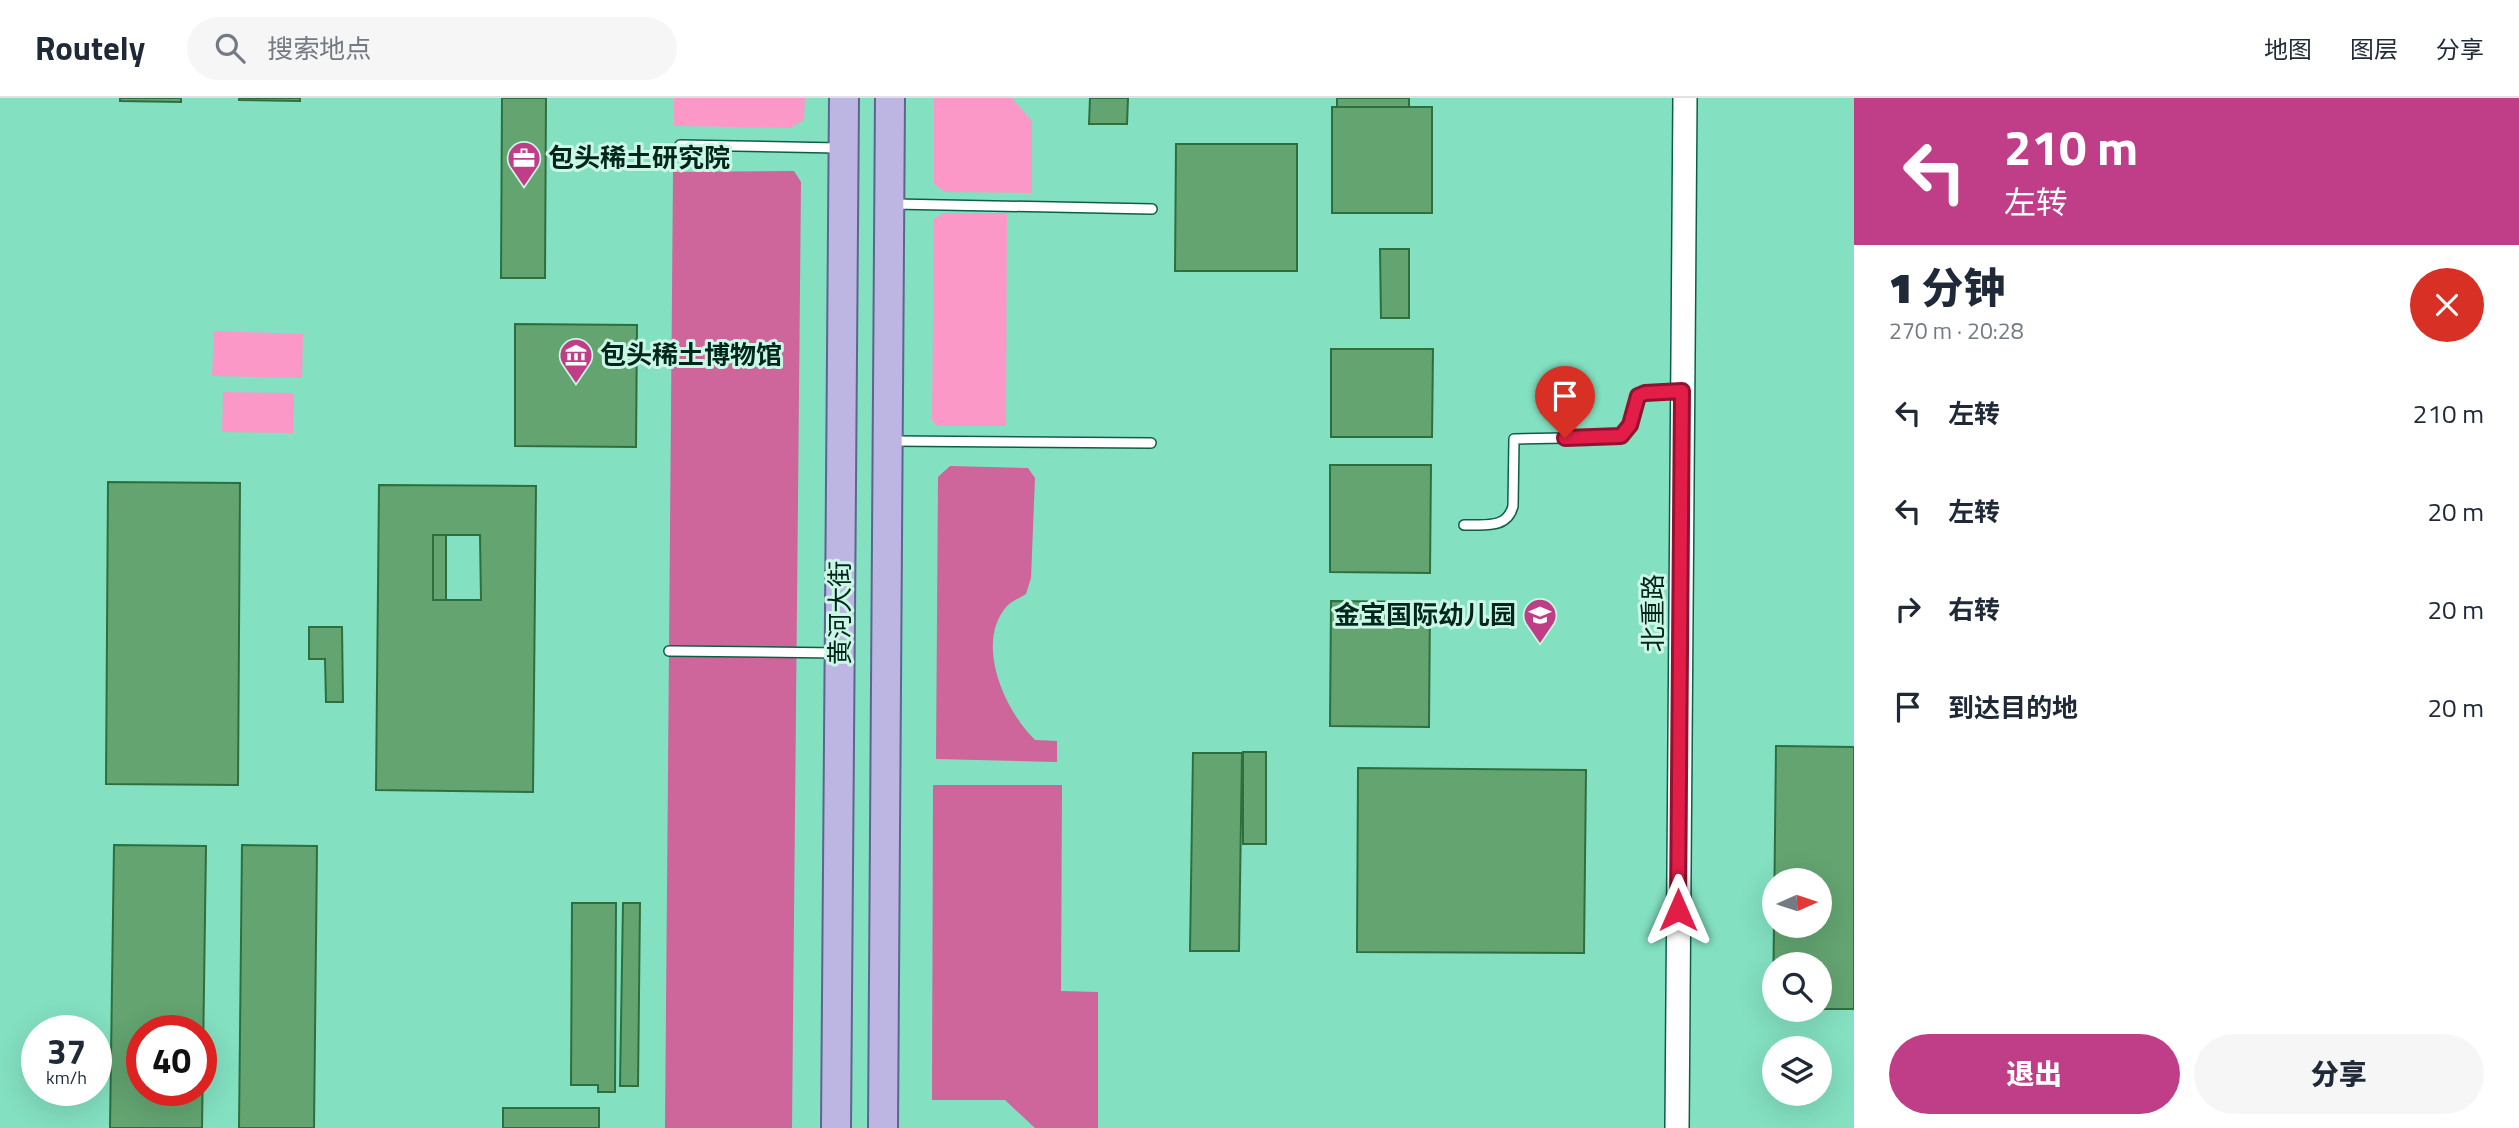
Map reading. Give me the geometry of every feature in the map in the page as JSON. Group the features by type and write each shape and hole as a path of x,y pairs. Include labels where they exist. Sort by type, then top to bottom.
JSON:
{"main road":[{"name":"黄河大街","path":"836,1128 844,98"},
{"name":"黄河大街","path":"883,1128 890,98"}],"street":[{"name":"北重路","path":"1677,1128 1685,98"}],"lane":[{"path":"680,145 844,148"},
{"path":"889,204 1152,209"},
{"path":"1464,525 1500,523 1507,520 1513,506 1514,439 1617,437 1627,430 1638,396 1645,393 1682,391"},
{"path":"887,441 1151,443"},
{"path":"669,651 839,653"}],"shaded area":[{"path":"674,98 805,98 804,120 790,128 674,126"},
{"path":"934,98 1012,98 1032,121 1032,193 945,192 934,184"},
{"path":"794,171 801,182 792,1128 665,1128 673,172"},
{"path":"944,213 1007,213 1006,426 937,426 932,421 934,219"},
{"path":"214,331 303,334 302,378 212,376"},
{"path":"223,392 294,393 293,433 222,432"},
{"path":"950,466 1028,468 1035,478 1031,578 1026,594 1009,604 997,621 993,657 997,676 1013,712 1035,740 1057,741 1057,762 936,759 938,477"},
{"path":"933,785 1062,785 1061,991 1098,992 1098,1128 1035,1128 1005,1100 932,1100"}],"building":[{"path":"120,98 181,98 181,102 120,101"},
{"path":"300,98 300,101 239,100"},
{"name":"包头稀土研究院","path":"502,98 546,98 545,278 501,278"},
{"path":"1090,98 1128,98 1127,124 1089,124"},
{"path":"1337,98 1409,98 1409,107 1337,107"},
{"path":"1332,107 1432,107 1432,213 1332,213"},
{"path":"1176,144 1297,144 1297,271 1175,271"},
{"path":"1380,249 1409,249 1409,318 1381,318"},
{"name":"包头稀土博物馆","path":"515,324 637,325 636,447 515,446"},
{"path":"1331,349 1433,349 1432,437 1331,437"},
{"path":"1330,465 1431,465 1430,573 1330,572"},
{"path":"108,482 240,483 238,785 106,784"},
{"path":"379,485 536,486 533,792 376,790","holes":["433,535 480,535 481,600 433,600"]},
{"path":"433,535 446,535 446,600 433,600"},
{"path":"1331,601 1430,602 1429,727 1330,726"},
{"path":"309,627 342,627 343,702 326,702 325,659 309,659"},
{"path":"1776,746 1854,747 1854,1009 1832,1009 1832,952 1774,952 1774,938 1832,938 1832,868 1774,868"},
{"path":"1243,752 1266,752 1266,844 1243,844"},
{"path":"1193,753 1242,753 1239,951 1190,951"},
{"path":"1358,768 1586,770 1584,953 1357,952"},
{"path":"114,845 206,846 204,1015 126,1015 126,1106 202,1106 202,1128 110,1128"},
{"path":"242,845 317,846 314,1128 239,1128"},
{"path":"572,903 616,903 615,1092 598,1092 598,1085 571,1085"},
{"path":"623,903 640,903 638,1086 620,1086"},
{"path":"503,1108 599,1108 599,1128 503,1128"}],"place":[{"name":"包头稀土研究院","path":"524,188"},
{"name":"包头稀土博物馆","path":"576,385"},
{"name":"金宝国际幼儿园","path":"1540,645"}],"route":[{"path":"1565,438 1617,437 1630,425 1638,396 1645,393 1682,391 1678,910"}]}
